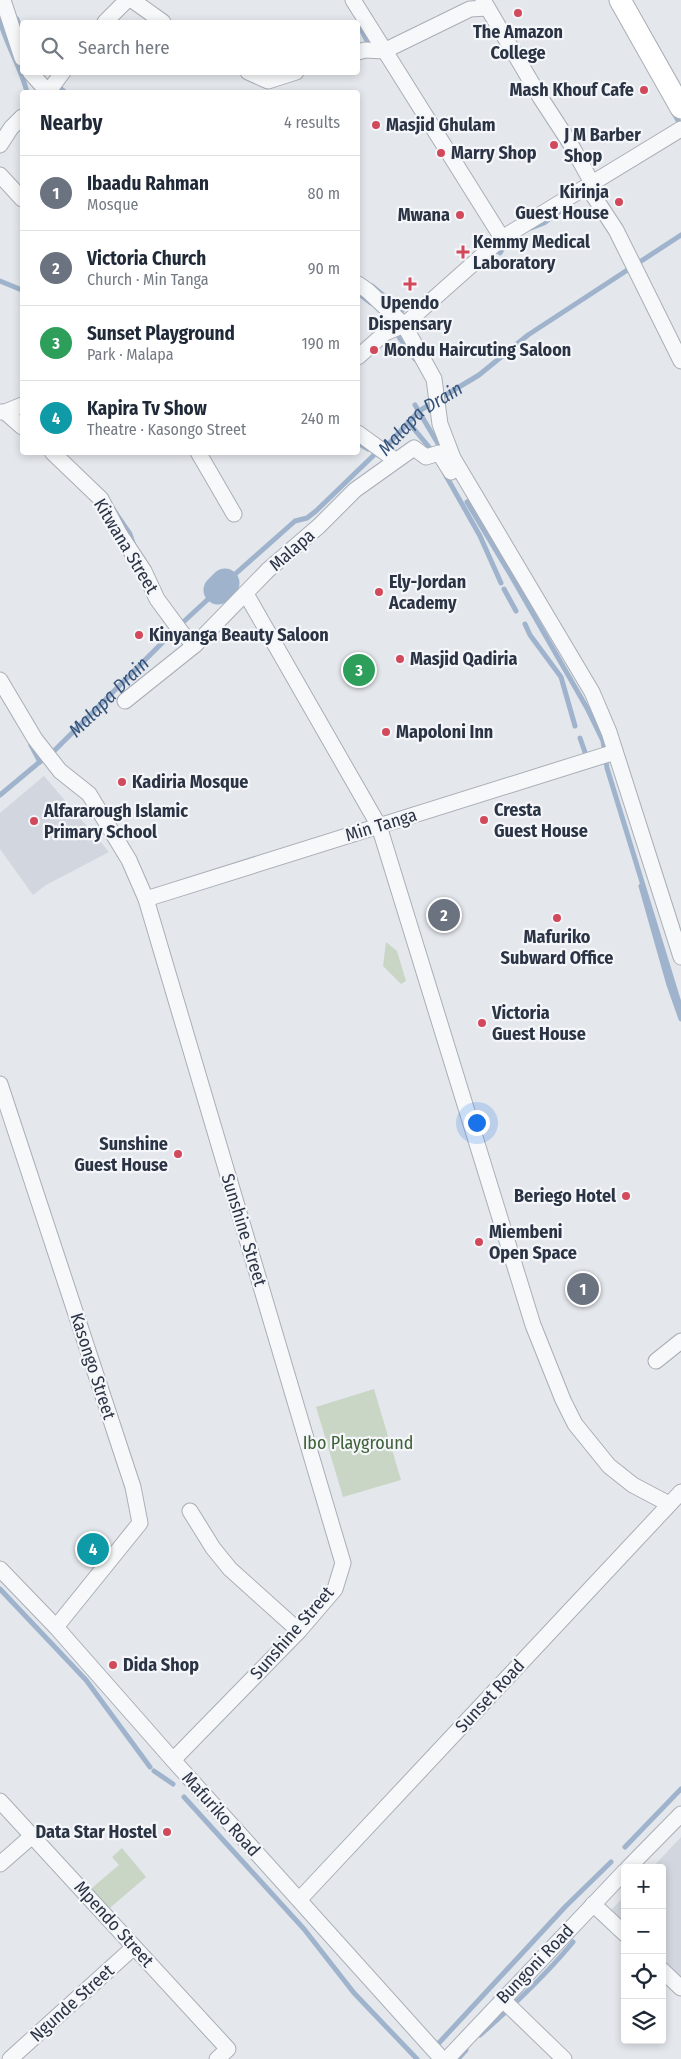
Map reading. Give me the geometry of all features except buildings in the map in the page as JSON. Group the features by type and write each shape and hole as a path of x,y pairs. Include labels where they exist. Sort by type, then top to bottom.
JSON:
{"main road":[{"path":"620,0 678,95"}],"street":[{"path":"2,0 20,52"},
{"path":"107,20 127,0"},
{"path":"132,0 161,20"},
{"path":"353,0 502,238"},
{"path":"360,51 384,51 470,9 485,4 540,97 570,143 592,184 594,195 616,230 681,361"},
{"path":"33,75 46,90"},
{"path":"50,90 61,75"},
{"path":"255,75 268,81 287,75"},
{"path":"0,145 11,128 20,119"},
{"path":"360,355 385,333 404,325 502,238 681,129"},
{"path":"0,175 20,197"},
{"path":"360,285 404,325 434,379 440,424 454,458 592,692 615,752 681,957"},
{"path":"3,412 20,406"},
{"path":"3,412 20,425"},
{"path":"362,437 391,457"},
{"name":"Malapa","path":"125,701 195,645 268,570 320,526 354,490 414,448 426,457 434,454 451,472 454,458"},
{"name":"Kitwana Street","path":"55,455 101,499 119,533 144,571 157,599 182,633 195,645"},
{"path":"200,455 234,514"},
{"path":"246,594 379,826 533,1325 563,1400 575,1424 609,1466 633,1485 669,1504"},
{"name":"Sunshine Street","path":"0,680 35,739 60,771 89,794 129,860 146,899 342,1563 335,1589 299,1631 173,1760"},
{"name":"Min Tanga","path":"146,899 615,752"},
{"name":"Kasongo Street","path":"0,1084 133,1487 140,1523 56,1627"},
{"path":"656,1360 681,1341"},
{"name":"Sunset Road","path":"299,1900 681,1492"},
{"path":"190,1511 213,1548 230,1569 299,1631"},
{"name":"Mafuriko Road","path":"2,1576 56,1627 442,2059"},
{"name":"Mpendo Street","path":"0,1801 134,1947 223,2054"},
{"path":"632,1864 681,1814"},
{"path":"0,1864 32,1836"},
{"name":"Bungoni Road","path":"447,2059 621,1875"},
{"path":"593,1904 621,1930"},
{"name":"Ngunde Street","path":"10,2059 134,1947"},
{"path":"666,1974 681,1988"},
{"path":"502,2000 564,2059"}],"shaded area":[{"path":"44,776 109,852 46,885 33,895 0,849 0,813"},
{"path":"681,1837 681,1988 666,1975 666,1864 656,1864"},
{"path":"621,1900 621,1932 604,1917"}],"green space":[{"path":"386,942 397,951 406,981 401,984 383,966"},
{"name":"Ibo Playground","path":"374,1389 401,1480 343,1497 316,1407"},
{"path":"122,1848 146,1877 104,1913 86,1893 119,1865 112,1857"}],"waterway":[{"path":"17,19 20,29"},
{"path":"0,21 20,72"},
{"path":"360,27 371,49"},
{"path":"21,75 26,90"},
{"path":"56,85 62,90"},
{"path":"673,111 681,126"},
{"path":"531,228 544,223 570,204"},
{"name":"Malapa Drain","path":"225,583 295,521 307,518 316,511 376,453 378,455 419,411 479,375 528,335 681,235"},
{"path":"501,250 500,253 505,245 520,236"},
{"path":"0,281 20,289"},
{"path":"372,286 402,311"},
{"path":"360,295 371,303"},
{"path":"399,337 415,359"},
{"path":"415,405 443,452"},
{"path":"409,423 434,453"},
{"path":"360,444 368,449"},
{"path":"445,474 480,536 501,583"},
{"path":"467,502 587,708 603,741 607,768 681,1009"},
{"path":"111,506 130,534 133,543"},
{"name":"Malapa Drain","path":"218,590 225,583"},
{"path":"504,589 516,611"},
{"name":"Malapa Drain","path":"178,625 218,590"},
{"path":"525,624 530,635 561,677 575,726"},
{"name":"Malapa Drain","path":"49,756 168,637"},
{"path":"580,738 587,758"},
{"path":"31,745 40,762"},
{"name":"Malapa Drain","path":"0,795 42,760"},
{"path":"641,886 669,985 681,1019"},
{"path":"0,1589 86,1680 150,1767"},
{"path":"154,1771 173,1784"},
{"path":"625,1847 681,1789"},
{"path":"184,1797 304,1929 354,1993 417,2059"},
{"path":"437,2045 565,1907 611,1862"},
{"path":"480,2035 505,2013 573,1942"},
{"path":"458,2059 466,2050"}],"place":[{"name":"The Amazon College","path":"518,13"},
{"name":"Mash Khouf Cafe","path":"644,90"},
{"name":"Masjid Ghulam","path":"376,125"},
{"name":"J M Barber Shop","path":"554,145"},
{"name":"Marry Shop","path":"441,153"},
{"name":"Kirinja Guest House","path":"619,202"},
{"name":"Mwana","path":"460,215"},
{"name":"Kemmy Medical Laboratory","path":"463,252"},
{"name":"Upendo Dispensary","path":"410,284"},
{"name":"Mondu Haircuting Saloon","path":"374,350"},
{"name":"Ely-Jordan Academy","path":"379,592"},
{"name":"Kinyanga Beauty Saloon","path":"139,635"},
{"name":"Masjid Qadiria","path":"400,659"},
{"name":"Sunset Playground","path":"359,670"},
{"name":"Mapoloni Inn","path":"386,732"},
{"name":"Kadiria Mosque","path":"122,782"},
{"name":"Cresta Guest House","path":"484,820"},
{"name":"Alfararough Islamic Primary School","path":"34,821"},
{"name":"Victoria Church","path":"444,915"},
{"name":"Mafuriko Subward Office","path":"557,918"},
{"name":"Victoria Guest House","path":"482,1023"},
{"name":"Sunshine Guest House","path":"178,1154"},
{"name":"Beriego Hotel","path":"626,1196"},
{"name":"Miembeni Open Space","path":"479,1242"},
{"name":"Ibaadu Rahman","path":"583,1289"},
{"name":"Kapira Tv Show","path":"93,1549"},
{"name":"Dida Shop","path":"113,1665"},
{"name":"Data Star Hostel","path":"167,1832"}]}
